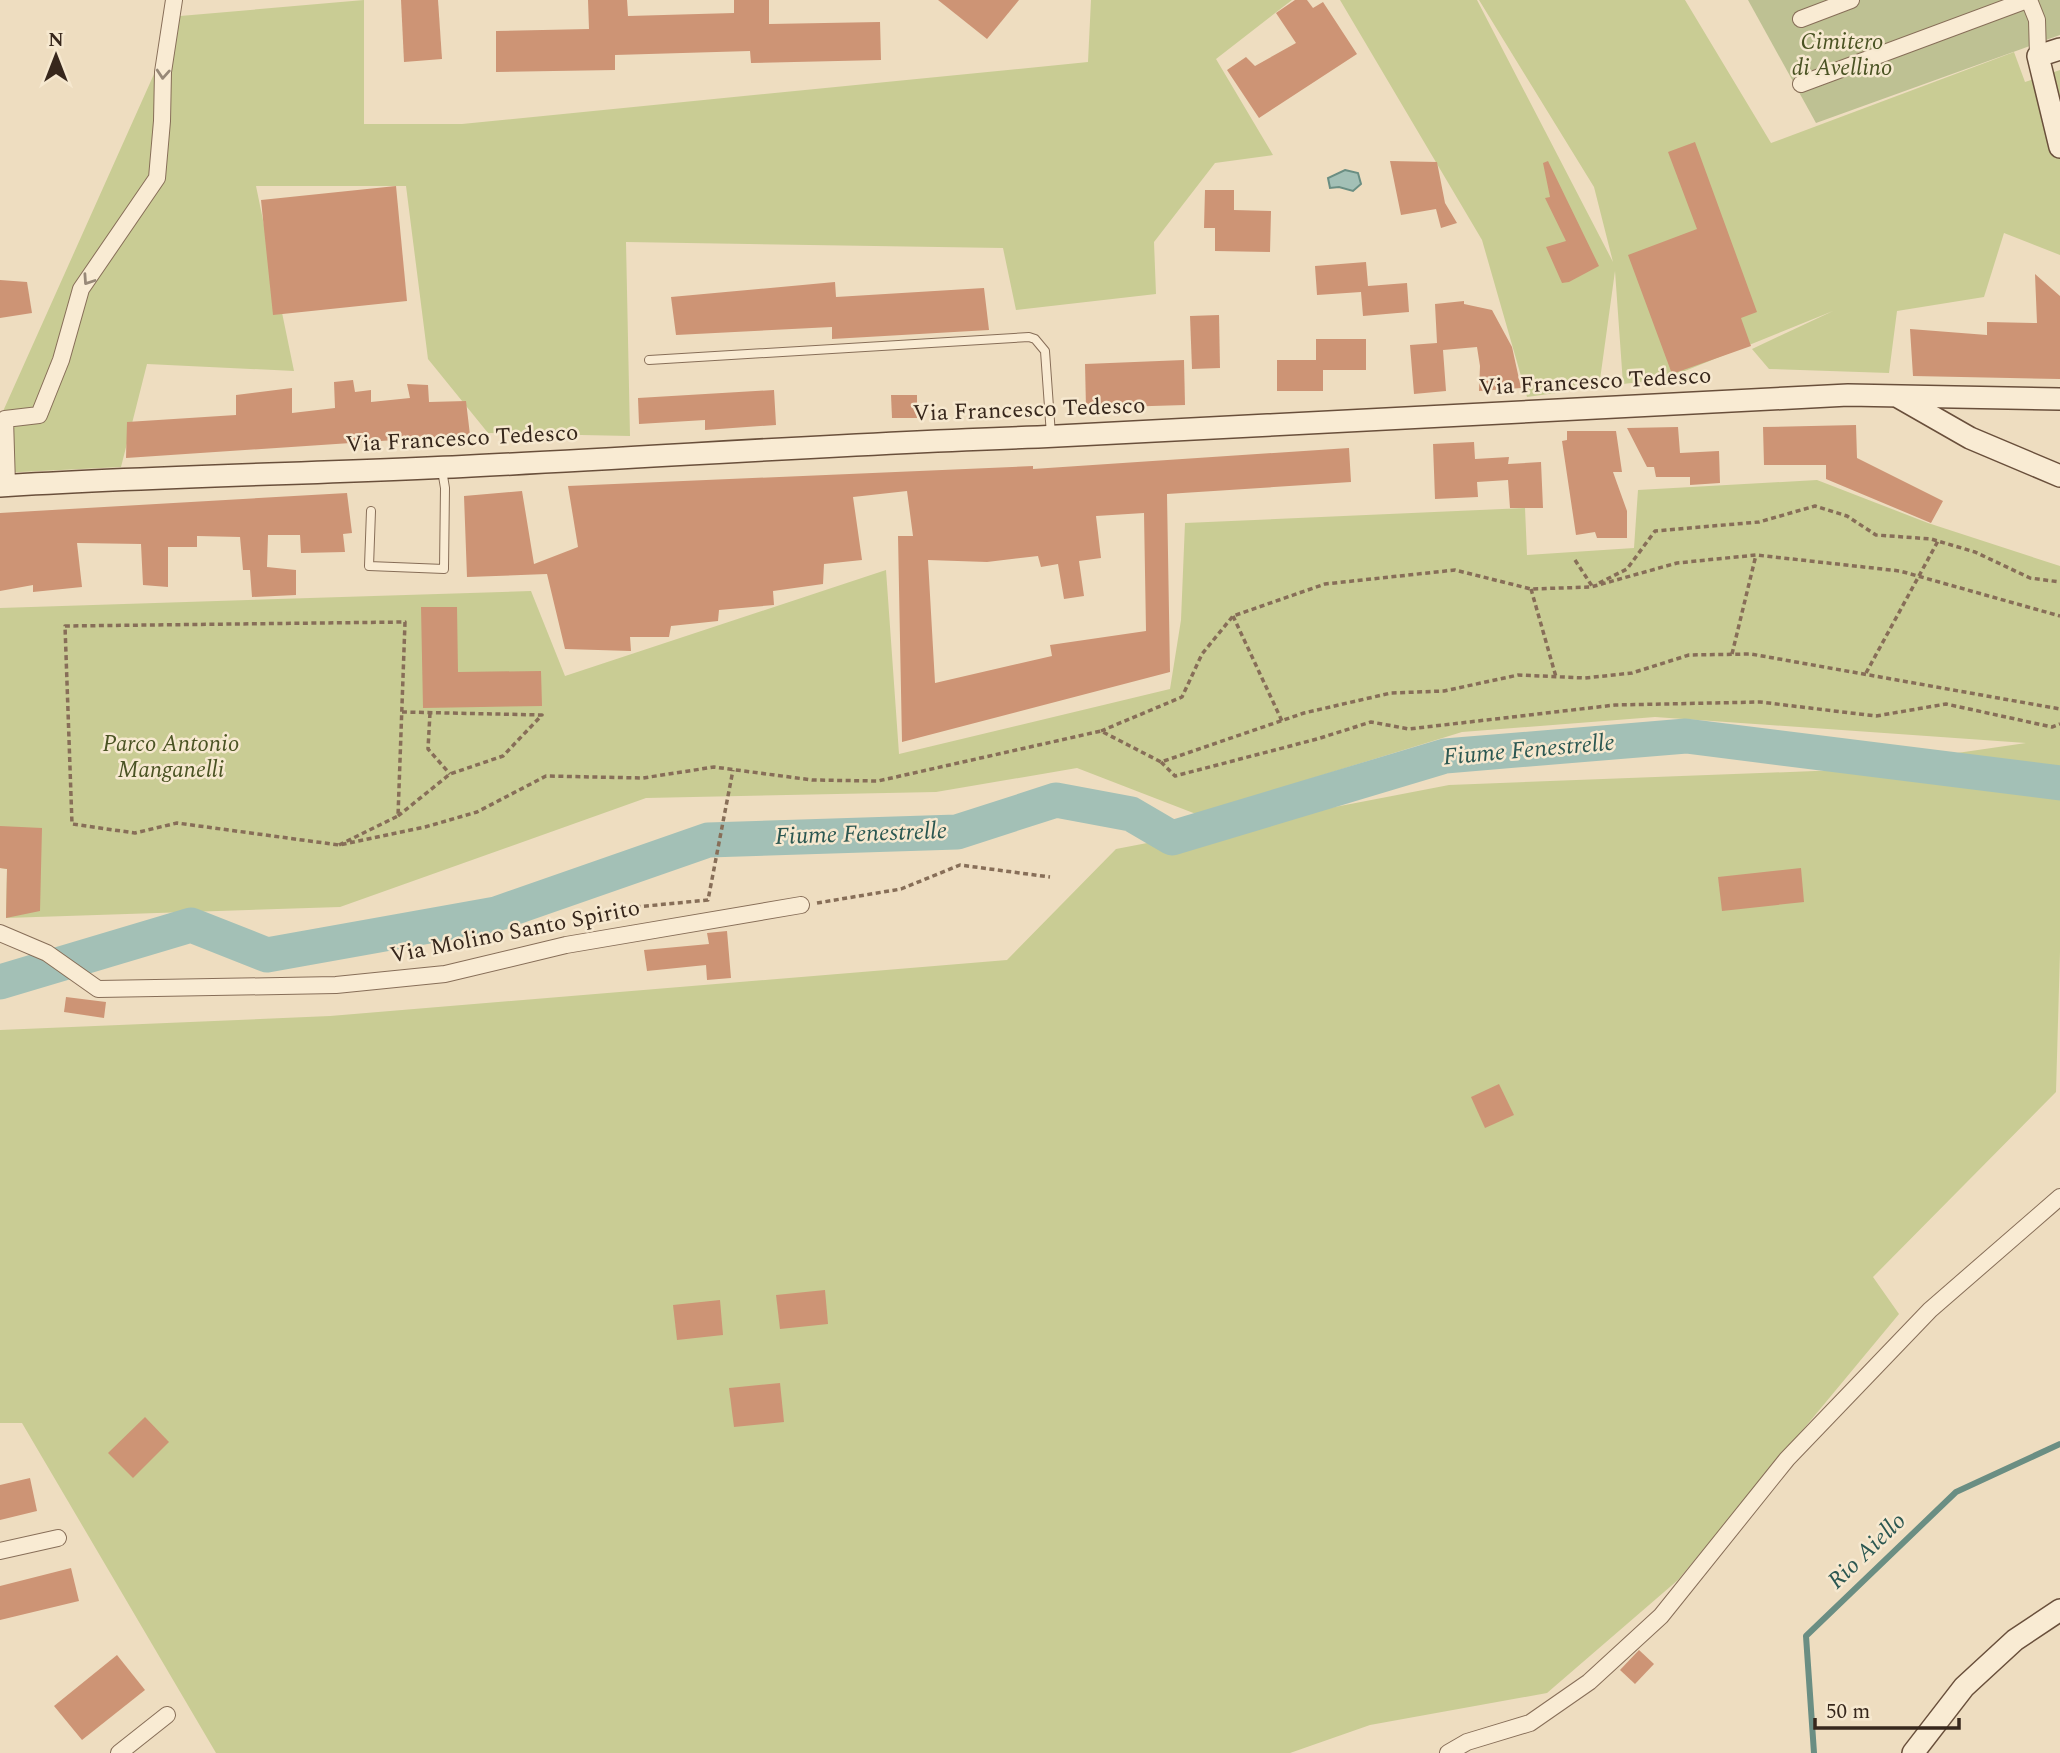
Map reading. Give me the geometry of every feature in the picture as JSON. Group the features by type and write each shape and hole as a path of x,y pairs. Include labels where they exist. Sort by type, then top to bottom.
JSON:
{"street":[{"path":"1801,19 1851,0"},
{"path":"1801,84 2028,0 2037,20 2038,56 2060,147"},
{"path":"4,485 5,419 38,415 61,360 81,289 157,178 163,72 173,3"},
{"path":"2038,56 2060,49"},
{"name":"Via Francesco Tedesco","path":"4,485 441,467 911,441 1051,437 1848,396 2060,399"},
{"path":"1898,397 1969,438 2060,477"},
{"name":"Via Molino Santo Spirito","path":"0,933 47,953 98,989 336,985 445,974 566,945 801,905"},
{"path":"1447,1753 1467,1742 1530,1723 1598,1674 1661,1616 1787,1459 1921,1320 2060,1197"},
{"path":"0,1551 58,1538"},
{"path":"1913,1753 1964,1687 2015,1640 2060,1610"},
{"path":"119,1753 167,1716"}],"lane":[{"path":"649,360 1035,338 1045,351 1051,437"},
{"path":"371,511 369,566 444,569 444,488 441,467"}],"path":[{"path":"1591,587 1627,569 1656,531 1759,522 1815,506 1847,516 1876,535 1938,541 1975,552 2030,578 2060,582"},
{"path":"1866,673 1938,541"},
{"path":"1732,654 1756,555"},
{"path":"398,816 405,622 65,626 72,824 135,833 177,824 339,845 425,827 477,812 546,776 643,778 715,767 813,780 878,782 1101,731 1182,696 1202,654 1233,616 1325,584 1455,570 1531,589 1591,587 1677,564 1756,555 1900,571 2060,616"},
{"path":"1575,560 1591,587"},
{"path":"1531,589 1556,677"},
{"path":"1233,616 1282,721"},
{"path":"1161,762 1282,721 1391,693 1444,691 1518,675 1586,678 1632,673 1689,655 1751,654 2060,709"},
{"path":"1101,731 1161,762 1175,776 1371,722 1409,729 1615,705 1760,702 1876,716 1946,704 2052,727 2060,724"},
{"path":"339,845 398,816 450,775 503,756 542,715 402,712"},
{"path":"430,713 428,749 450,775"},
{"path":"566,945 584,924 615,909 708,900 733,770"},
{"path":"801,905 901,889 960,866 1050,877"}],"green space":[{"path":"364,0 364,124 462,124 1088,62 1091,0 1292,0 1216,59 1273,155 1215,163 1154,242 1156,294 1016,310 1003,248 626,242 630,436 488,433 428,359 406,186 256,186 294,371 147,364 121,467 0,473 0,418 180,16"},
{"path":"1340,0 1477,0 1613,262 1594,187 1479,0 1685,0 1771,143 2014,52 2025,82 2060,70 2060,255 2004,233 1984,297 1897,311 1889,373 1769,369 1752,349 1833,311 1665,379 1623,384 1615,271 1599,387 1527,397 1482,240"},
{"name":"Cimitero di Avellino","path":"1748,0 2060,0 2060,35 1816,123"},
{"name":"Parco Antonio Manganelli","path":"1817,480 1928,523 2060,566 2060,952 2056,1092 1873,1277 1899,1314 1678,1580 1547,1693 1370,1725 1290,1753 216,1753 22,1423 0,1423 0,1030 330,1016 1007,960 1116,849 1449,785 1840,770 2026,743 1655,717 1462,732 1196,814 1077,768 936,792 646,798 340,907 6,918 7,869 0,868 0,608 531,591 565,676 886,570 899,754 1170,689 1181,620 1185,523 1525,508 1527,555 1634,548 1638,490"}],"water":[{"path":"1345,170 1358,173 1361,184 1353,191 1339,187 1330,188 1328,178"}],"building":[{"path":"401,0 438,0 442,59 404,62"},
{"path":"588,0 627,0 628,16 734,13 734,0 769,0 769,24 880,22 881,60 751,63 750,51 615,55 615,70 496,72 496,31 589,29"},
{"path":"938,0 1019,0 987,39"},
{"path":"1295,0 1307,0 1313,8 1323,2 1357,54 1259,118 1227,70 1246,57 1255,66 1296,43 1276,13"},
{"path":"1695,142 1757,312 1741,318 1751,346 1672,374 1628,255 1697,229 1668,152"},
{"path":"1390,161 1437,162 1445,203 1457,223 1441,228 1436,209 1401,215"},
{"path":"1548,161 1599,266 1569,282 1562,283 1546,247 1566,241 1545,198 1550,197 1543,163"},
{"path":"396,186 407,301 273,315 261,200"},
{"path":"1205,190 1234,190 1234,210 1271,211 1270,252 1215,251 1215,228 1204,228"},
{"path":"1366,262 1368,286 1407,283 1409,312 1363,316 1361,292 1317,295 1315,266"},
{"path":"2035,274 2060,296 2060,379 1913,376 1910,329 1987,335 1987,322 2037,323"},
{"path":"0,280 27,282 32,313 0,318"},
{"path":"835,282 836,297 984,288 989,330 832,339 832,327 676,335 671,297"},
{"path":"1464,301 1464,304 1492,310 1512,347 1521,388 1479,391 1480,366 1477,347 1443,350 1446,391 1414,394 1410,345 1437,343 1435,304"},
{"path":"1219,315 1220,368 1192,369 1190,316"},
{"path":"1316,339 1366,339 1366,370 1323,370 1323,391 1277,391 1277,360 1316,360"},
{"path":"1184,360 1185,405 1086,408 1085,364"},
{"path":"353,380 355,392 371,390 371,402 410,398 407,384 428,385 429,402 466,401 470,435 126,458 127,422 236,415 236,395 292,388 292,413 335,408 334,382"},
{"path":"774,390 776,425 705,430 705,420 639,424 638,398"},
{"path":"891,395 917,395 917,418 892,418"},
{"path":"1856,425 1857,458 1943,501 1931,523 1826,479 1826,465 1764,465 1763,427"},
{"path":"1678,427 1680,453 1719,451 1720,483 1690,485 1690,477 1656,477 1654,467 1647,467 1627,428"},
{"path":"1567,431 1616,431 1622,472 1613,472 1627,511 1627,538 1597,538 1595,532 1576,535 1562,441 1567,440"},
{"path":"1474,442 1475,459 1509,457 1508,464 1541,462 1543,508 1510,508 1508,480 1477,482 1478,497 1435,499 1433,444"},
{"path":"1349,448 1351,482 1167,494 1170,672 902,742 898,536 913,536 907,491 853,497 862,560 824,564 823,584 773,591 774,605 719,610 718,621 671,626 669,637 630,637 631,651 565,649 547,574 467,577 464,496 522,491 534,564 578,547 568,486 1033,466 1033,469","holes":["1144,513 1146,631 1050,645 1052,656 935,683 928,560 987,562 1038,556 1041,567 1058,564 1064,599 1084,596 1079,561 1101,558 1096,516"]},
{"path":"347,493 352,533 343,534 345,552 301,553 300,535 268,535 267,567 296,570 296,595 252,597 250,570 243,570 240,537 197,536 197,547 168,547 168,587 143,585 141,544 77,543 82,587 33,592 33,585 0,591 0,513"},
{"path":"421,607 457,607 458,672 541,671 542,706 423,708"},
{"path":"0,826 42,828 40,911 6,918 7,869 0,868"},
{"path":"1801,868 1804,902 1722,911 1718,877"},
{"path":"727,931 731,978 707,980 706,965 647,971 644,950 709,944 707,933"},
{"path":"66,997 106,1002 104,1018 64,1012"},
{"path":"1499,1084 1514,1115 1485,1128 1471,1097"},
{"path":"825,1290 828,1324 780,1329 776,1295"},
{"path":"720,1300 723,1335 677,1340 673,1305"},
{"path":"780,1383 784,1422 734,1427 729,1388"},
{"path":"145,1417 169,1442 133,1478 108,1453"},
{"path":"30,1478 37,1511 0,1520 0,1485"},
{"path":"71,1568 79,1601 0,1620 0,1586"},
{"path":"1639,1650 1654,1664 1635,1684 1620,1670"},
{"path":"117,1655 145,1690 82,1740 54,1706"}],"waterway":[{"name":"Fiume Fenestrelle","path":"0,982 191,925 267,955 496,914 708,840 957,832 1056,800 1131,814 1172,838 1445,756 1686,736 2060,783"},
{"name":"Rio Aiello","path":"1814,1753 1806,1636 1956,1492 2060,1444"}]}
